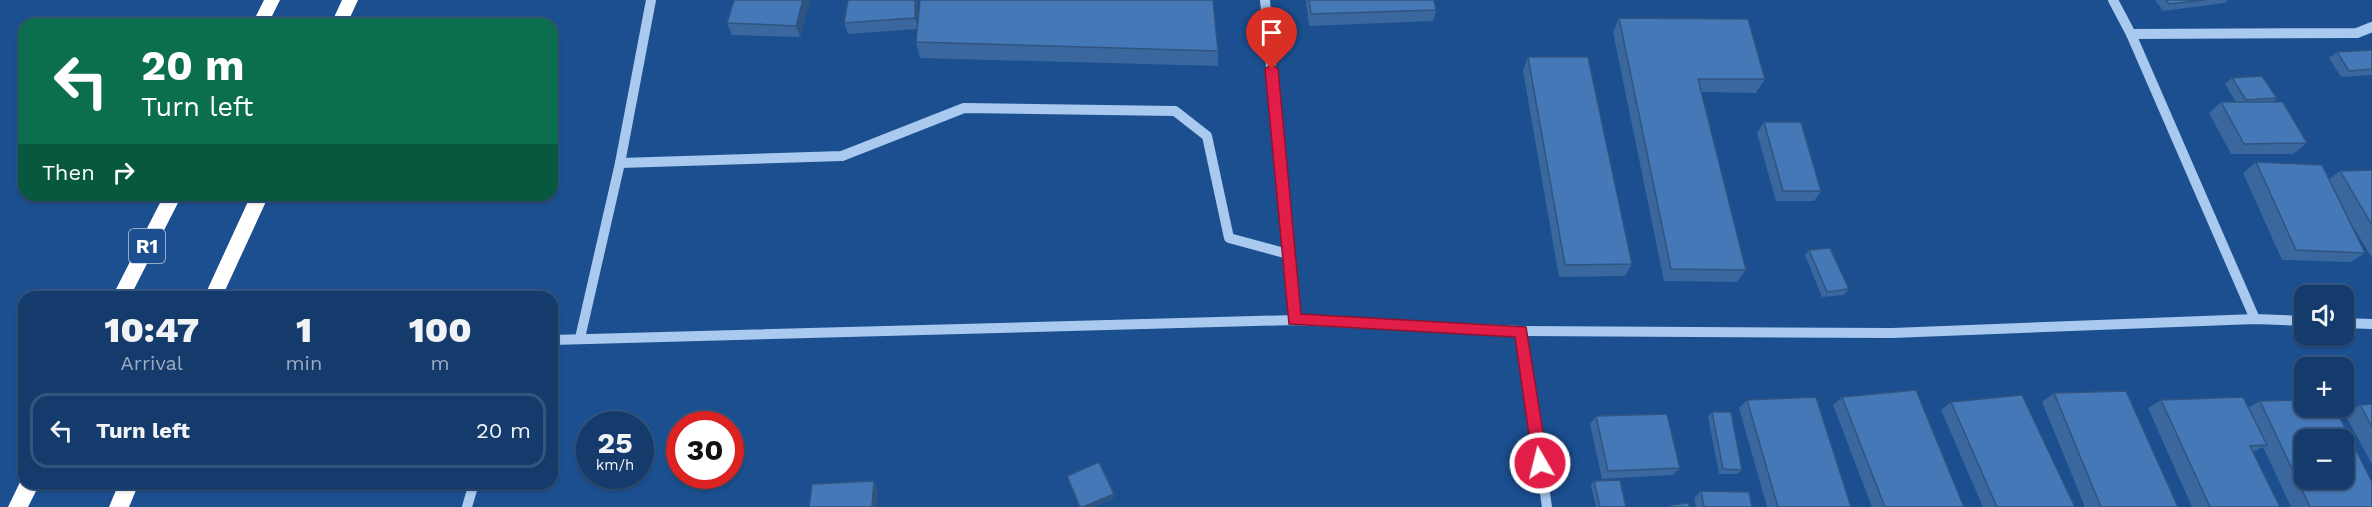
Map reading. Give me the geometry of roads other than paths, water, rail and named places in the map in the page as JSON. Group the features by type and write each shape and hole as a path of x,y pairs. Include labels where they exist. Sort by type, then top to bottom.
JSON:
{"highway":[{"path":"263,18 272,0"},
{"path":"342,18 350,0"},
{"name":"R1","path":"124,291 170,201"},
{"path":"216,291 257,201"},
{"path":"18,507 27,489"},
{"path":"119,507 126,489"}],"street":[{"path":"580,338 620,163 651,0"},
{"path":"1265,0 1294,320"},
{"path":"2113,0 2131,34 2254,319"},
{"path":"2131,34 2357,33 2372,27"},
{"path":"620,163 842,156 964,108 1174,111 1207,136 1229,238 1288,254"},
{"path":"558,340 1294,320 1521,331 1892,333 2254,319 2294,321"},
{"path":"2354,323 2372,324"},
{"path":"1521,331 1547,507"},
{"path":"467,507 472,489"}]}
